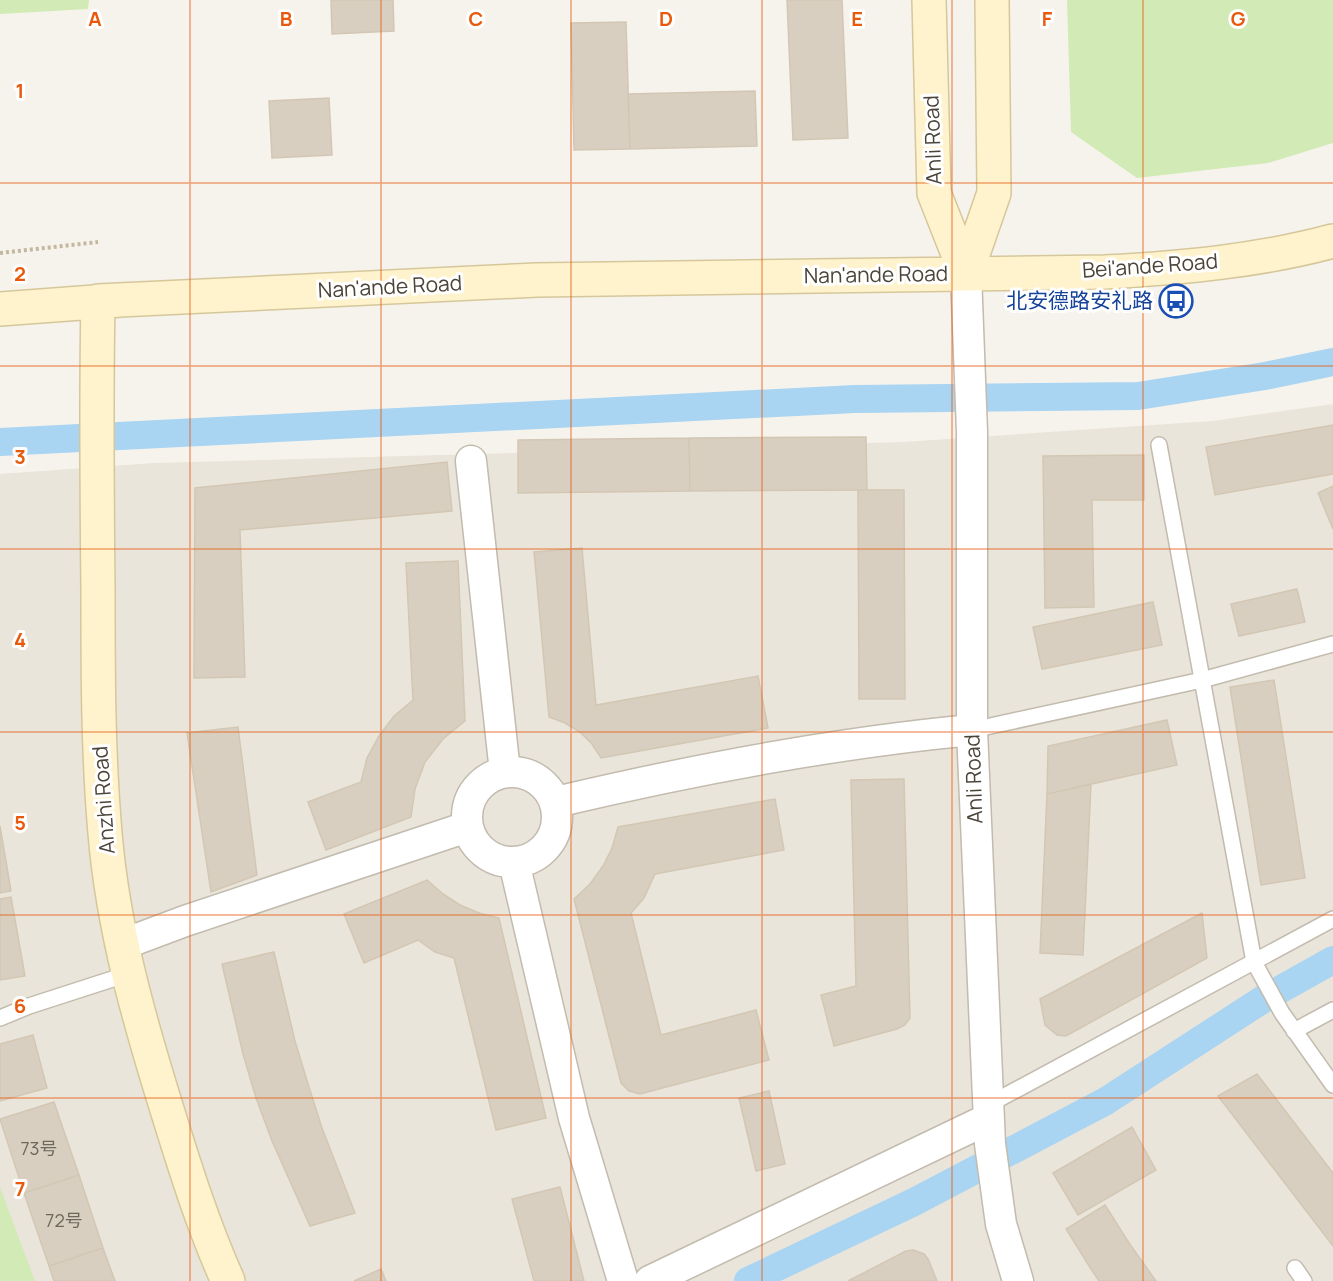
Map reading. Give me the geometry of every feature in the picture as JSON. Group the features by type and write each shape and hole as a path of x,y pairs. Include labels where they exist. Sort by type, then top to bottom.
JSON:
{"street":[{"name":"Anli Road","path":"929,0 934,193 966,274 972,432 972,730 989,1123 1001,1224 1018,1281"},
{"name":"Anli Road","path":"966,274 994,193 992,0"},
{"name":"Bei'ande Road","path":"966,274 1105,272 1174,268 1333,241"},
{"name":"Nan'ande Road","path":"0,309 98,301 966,274"},
{"name":"Anzhi Road","path":"98,301 96,401 98,707 105,834 124,960 158,1081 187,1172 228,1281"},
{"path":"471,461 505,772"},
{"path":"556,802 610,789 781,757 927,734 972,730"},
{"path":"513,770 540,779 556,802 558,823 550,842 535,856 514,862 494,858 477,846 467,827 469,799 487,778 505,772 513,770"},
{"path":"124,960 185,921 467,827"},
{"path":"514,862 574,1118 623,1281"},
{"path":"650,1281 989,1123"}],"lane":[{"path":"1159,445 1258,969 1282,1013 1333,1085"},
{"path":"972,730 1202,680 1333,645"},
{"path":"989,1123 1258,969 1333,919"},
{"path":"0,1018 124,960"},
{"path":"1294,1031 1333,1010"},
{"path":"1295,1268 1304,1281"}],"path":[{"path":"0,253 98,242"}],"shaded area":[{"path":"1333,404 1333,1281 0,1281 0,474 154,463 904,442 1212,421"}],"green space":[{"path":"0,0 89,0 88,9 0,14"},
{"path":"1067,0 1333,0 1333,143 1268,163 1137,178 1071,132"},
{"path":"0,1187 35,1281 0,1281"}],"building":[{"path":"331,0 393,0 394,31 332,34"},
{"path":"787,0 842,0 848,138 793,140"},
{"path":"626,22 630,149 574,150 571,23"},
{"path":"755,91 757,146 630,149 628,94"},
{"path":"329,98 332,155 272,158 269,101"},
{"path":"1333,425 1333,474 1215,495 1206,447"},
{"path":"866,437 867,490 690,491 689,438"},
{"path":"689,438 690,491 518,493 518,440"},
{"path":"1144,455 1144,500 1092,500 1094,607 1045,608 1043,456"},
{"path":"447,462 452,511 240,530 245,677 194,678 195,488"},
{"path":"1333,486 1333,529 1318,493"},
{"path":"858,490 904,490 905,699 859,699"},
{"path":"582,548 596,705 758,676 768,728 601,758 580,732 549,717 534,552"},
{"path":"458,561 465,721 443,739 425,762 415,789 411,817 326,850 308,802 361,782 367,758 379,736 394,716 413,700 406,563"},
{"path":"1297,589 1305,622 1239,636 1231,604"},
{"path":"1153,602 1162,645 1042,669 1033,627"},
{"path":"1274,680 1305,878 1261,885 1230,687"},
{"path":"1167,720 1177,765 1047,794 1048,746"},
{"path":"238,727 257,875 211,892 187,733"},
{"path":"904,779 910,1018 905,1025 897,1029 834,1046 821,995 856,986 851,780"},
{"path":"1091,784 1083,955 1040,953 1047,794"},
{"path":"775,799 784,850 655,874 644,898 631,913 661,1035 756,1010 769,1060 640,1094 629,1091 621,1083 574,899 590,884 603,866 612,848 618,827"},
{"path":"0,826 11,891 0,893"},
{"path":"427,880 460,905 499,918 546,1118 496,1130 454,958 435,952 418,940 364,963 344,914"},
{"path":"11,897 25,976 0,980 0,899"},
{"path":"1202,913 1207,958 1066,1036 1057,1035 1045,1025 1040,999"},
{"path":"274,952 295,1041 308,1084 322,1128 355,1213 310,1226 272,1141 256,1098 222,964"},
{"path":"33,1035 47,1088 0,1101 0,1044"},
{"path":"1257,1074 1333,1173 1333,1246 1218,1096"},
{"path":"769,1091 785,1164 756,1171 739,1098"},
{"path":"54,1102 79,1175 24,1193 0,1119"},
{"path":"1132,1127 1156,1170 1078,1215 1053,1173"},
{"path":"79,1175 103,1248 49,1266 24,1193"},
{"path":"560,1187 584,1281 534,1281 512,1199"},
{"path":"1105,1205 1156,1281 1099,1281 1066,1229"},
{"path":"103,1248 115,1281 54,1281 49,1266"},
{"path":"913,1250 924,1254 928,1259 937,1281 848,1281 906,1251"},
{"path":"381,1269 386,1281 354,1281"}],"waterway":[{"path":"0,442 855,399 1138,396 1265,376 1333,362"},
{"path":"748,1281 914,1202 1106,1101 1265,998 1333,960"}],"place":[{"name":"北安德路安礼路","path":"1176,301"}]}
